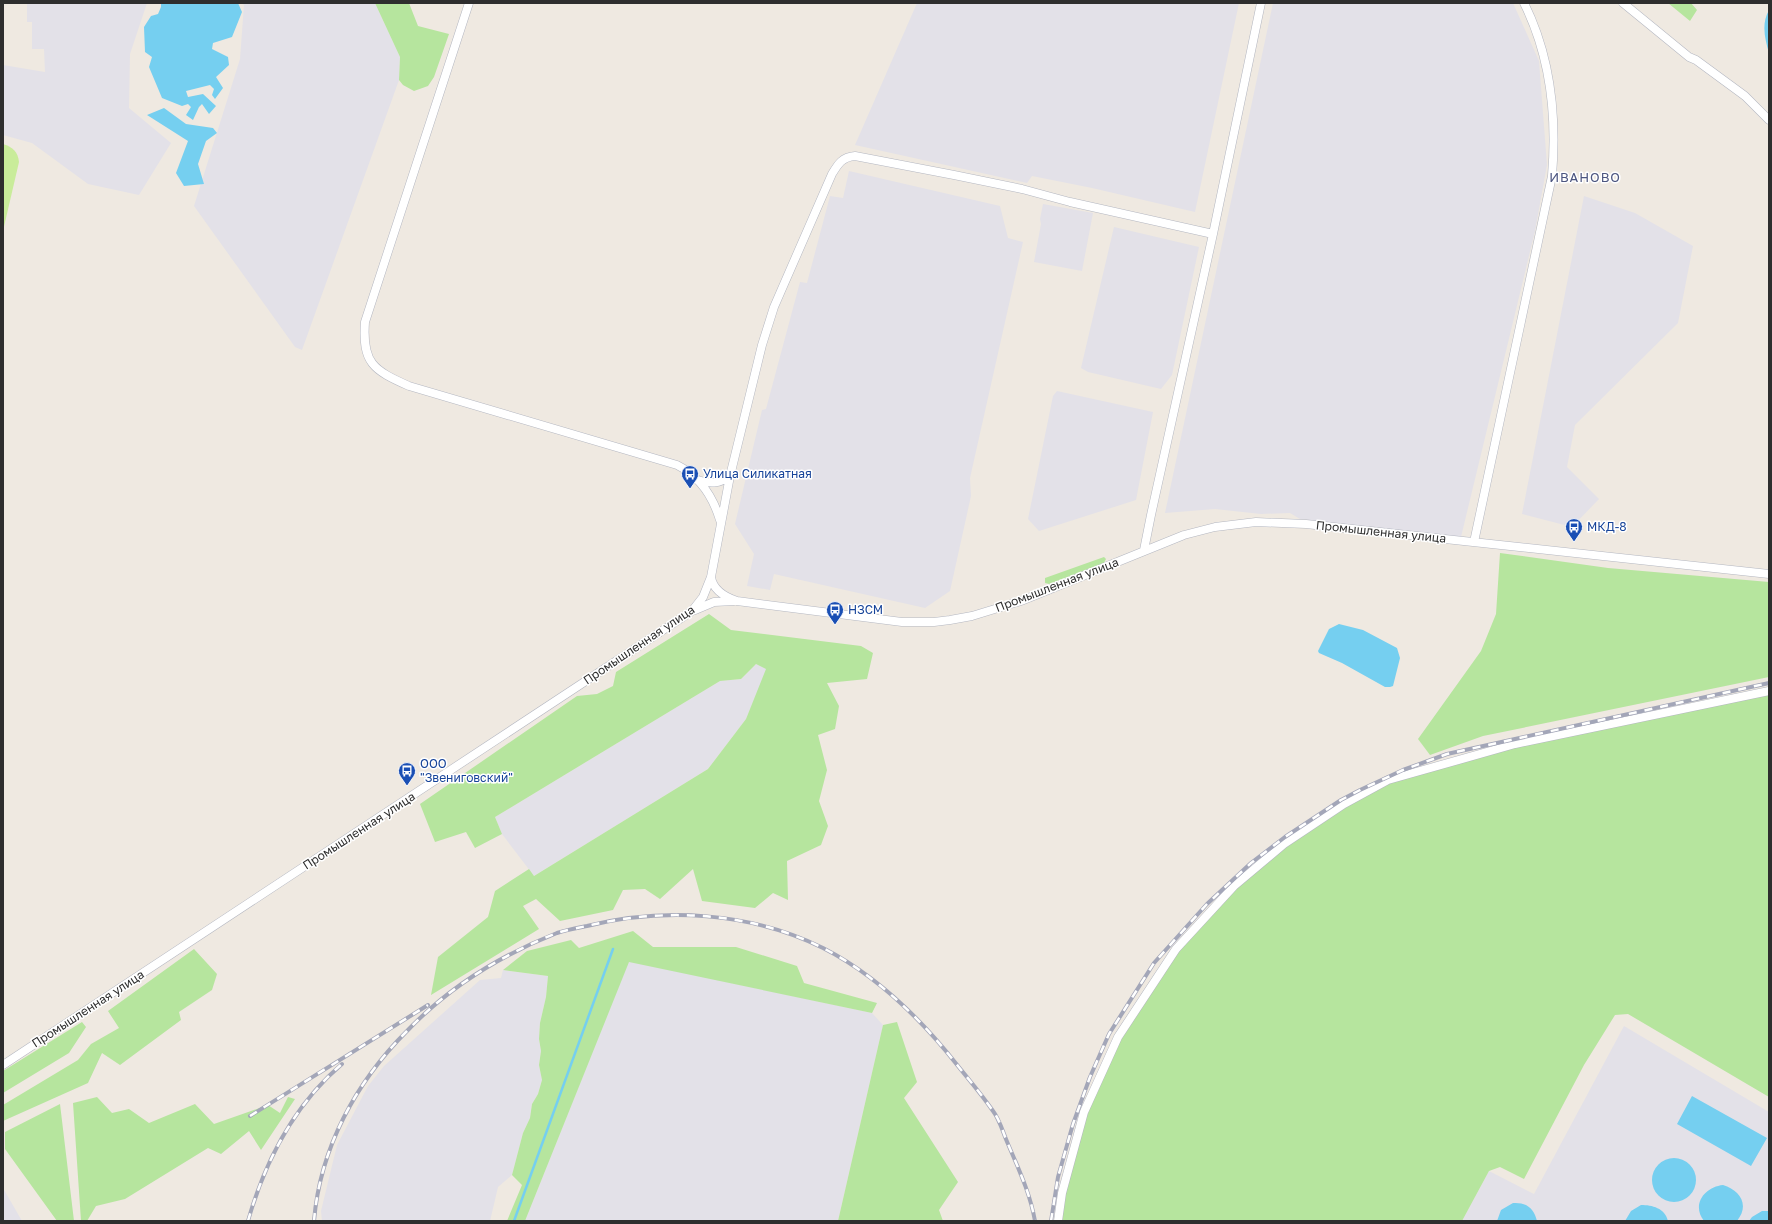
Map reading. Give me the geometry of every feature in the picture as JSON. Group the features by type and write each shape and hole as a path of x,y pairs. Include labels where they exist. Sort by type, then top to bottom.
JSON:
{"street":[{"path":"469,3 365,322 364,339 367,354 374,366 386,376 409,386 677,465 685,469 697,480 712,500 720,521"},
{"path":"1144,550 1213,234 1261,3"},
{"path":"1474,542 1553,169 1554,116 1549,74 1545,56 1524,3"},
{"path":"1622,3 1689,57 1696,60 1745,96 1769,120"},
{"path":"711,577 720,521 730,476 762,345 774,307 832,174 839,163 846,157 854,156 954,175 1213,234"},
{"path":"697,480 718,483 730,476"},
{"name":"Промышленная улица","path":"711,577 716,589 729,598 737,601 902,622 950,620 972,616 1021,601 1144,550 1196,532 1215,527 1256,522 1306,524 1769,574"},
{"name":"Промышленная улица","path":"3,1065 692,612 703,597 711,577"},
{"path":"692,612 714,602 737,601"},
{"path":"1058,1221 1062,1193 1084,1112 1118,1038 1176,949 1234,886 1284,844 1344,804 1388,780 1515,744 1769,691"}],"shaded area":[{"path":"27,3 147,3 130,54 129,108 171,143 139,195 88,184 32,143 3,135 3,65 45,72 44,49 32,49 32,22 27,22"},
{"path":"241,3 375,3 400,57 399,80 302,350 295,347 194,206 240,59 244,5"},
{"path":"917,3 1239,3 1195,212 1092,188 1032,176 1027,183 855,145"},
{"path":"1273,3 1513,3 1539,61 1547,165 1535,231 1461,537 1300,519 1290,513 1261,514 1215,509 1165,513"},
{"path":"849,171 1000,206 1008,238 1023,242 970,478 971,496 950,591 925,608 774,574 770,590 747,586 754,554 735,524 762,410 766,409 800,282 807,283 830,196 843,198"},
{"path":"1584,196 1635,213 1693,246 1678,323 1575,425 1567,467 1599,499 1572,527 1522,514"},
{"path":"1043,204 1093,213 1082,271 1034,262"},
{"path":"1114,227 1199,247 1172,375 1161,389 1088,372 1081,368"},
{"path":"1057,391 1153,412 1136,500 1039,531 1028,519 1053,396"},
{"path":"756,664 767,669 746,719 708,769 534,876 502,834 495,817 720,681 741,679"},
{"path":"629,961 872,1013 883,1025 838,1221 525,1221"},
{"path":"503,970 548,976 546,997 540,1023 539,1039 541,1051 539,1065 542,1080 538,1094 532,1104 530,1118 523,1133 512,1175 498,1187 490,1221 322,1221 321,1211 337,1145 368,1086 384,1066 480,980 501,978"},
{"path":"1624,1026 1769,1112 1769,1221 1462,1221 1489,1171 1534,1194"},
{"path":"3,1188 22,1221 3,1221"}],"green space":[{"path":"375,3 409,3 418,26 449,34 434,77 428,86 414,91 403,85 399,80 400,57"},
{"path":"1668,3 1691,3 1697,10 1690,21"},
{"path":"3,144 14,150 19,162 3,231"},
{"path":"1500,553 1608,568 1769,582 1769,677 1483,736 1430,755 1418,739 1481,651 1496,614"},
{"path":"1104,557 1106,559 1104,563 1049,584 1045,583 1045,578"},
{"path":"709,614 731,630 861,646 873,653 867,679 827,683 839,706 835,729 818,735 827,770 819,801 828,826 821,845 787,861 788,900 773,893 755,908 702,901 693,869 660,899 645,889 623,890 613,910 560,921 536,899 523,906 539,929 431,995 438,957 488,917 495,891 529,869 534,876 708,769 746,719 766,669 756,664 741,679 720,681 495,817 502,834 475,848 466,832 435,842 420,804 577,696 597,694 613,686 616,672"},
{"path":"1769,691 1769,1097 1628,1014 1615,1015 1584,1065 1524,1179 1500,1167 1489,1171 1462,1221 1058,1221 1084,1112 1118,1037 1176,949 1234,886 1284,844 1388,780 1515,744"},
{"path":"633,931 653,947 736,947 797,966 804,983 877,1003 872,1013 629,962 525,1221 507,1221 522,1185 512,1175 523,1133 530,1118 532,1104 538,1094 542,1080 539,1065 541,1051 539,1039 540,1023 546,997 548,976 503,970 527,951 571,940 579,948"},
{"path":"194,949 217,974 212,990 179,1012 181,1020 120,1065 102,1053 88,1083 3,1121 3,1105 78,1060 91,1044 119,1028 108,1011"},
{"path":"82,1022 86,1027 69,1053 3,1093 3,1071"},
{"path":"897,1022 917,1082 904,1098 958,1182 939,1210 943,1221 838,1221 883,1025"},
{"path":"97,1097 112,1113 129,1109 149,1123 195,1104 214,1124 268,1105 280,1113 288,1097 295,1099 261,1150 249,1131 221,1154 208,1148 125,1199 96,1206 87,1221 81,1221 73,1103"},
{"path":"60,1104 74,1221 57,1221 5,1149 5,1132"}],"water":[{"path":"161,3 238,3 242,12 232,37 213,43 212,49 228,57 229,65 216,77 223,88 215,99 212,95 214,89 210,85 186,91 188,97 203,94 216,106 209,114 202,104 193,120 186,115 191,107 188,104 182,106 162,98 149,67 152,57 145,52 144,27 151,16 158,14"},
{"path":"1769,10 1769,53 1764,26"},
{"path":"164,108 186,124 213,128 217,133 206,141 198,164 204,184 184,186 176,173 188,141 147,115"},
{"path":"1339,624 1363,630 1397,648 1400,658 1393,686 1385,687 1342,663 1319,653 1318,651 1329,629"},
{"path":"1692,1096 1767,1138 1751,1166 1677,1124"},
{"path":"1670,1158 1678,1158 1683,1159 1690,1164 1695,1171 1695,1189 1690,1196 1683,1201 1670,1202 1662,1199 1655,1192 1652,1184 1652,1176 1655,1168 1662,1161"},
{"path":"1723,1185 1734,1190 1741,1199 1743,1209 1741,1215 1737,1221 1704,1221 1700,1215 1699,1208 1702,1197 1716,1186"},
{"path":"1513,1203 1526,1205 1532,1209 1537,1221 1497,1221 1501,1210"},
{"path":"1641,1205 1658,1208 1664,1213 1668,1221 1625,1221 1631,1211"},
{"path":"1762,1211 1769,1211 1769,1221 1749,1221 1752,1217"}],"waterway":[{"path":"514,1221 613,949"}],"railway":[{"path":"1051,1221 1058,1177 1073,1124 1090,1077 1109,1034 1154,963 1207,904 1251,863 1285,837 1341,800 1360,790 1403,770 1447,754 1769,683"},
{"path":"314,1221 324,1168 333,1142 357,1094 389,1051 407,1031 440,1000 458,986 496,962 516,951 557,933 616,920 646,916 677,915 707,916 737,920 767,927 795,936 823,948 843,959 880,985 897,1000 944,1049 1000,1122 1024,1182 1035,1221"},
{"path":"250,1116 428,1005"},
{"path":"248,1221 263,1177 284,1135 296,1115 310,1097 342,1064"}],"place":[{"name":"Улица Силикатная","path":"690,489"},
{"name":"МКД-8","path":"1574,542"},
{"name":"НЗСМ","path":"835,625"},
{"name":"ООО \"Звениговский\"","path":"407,786"}],"district":[{"name":"ИВАНОВО","path":"1585,177"}]}
